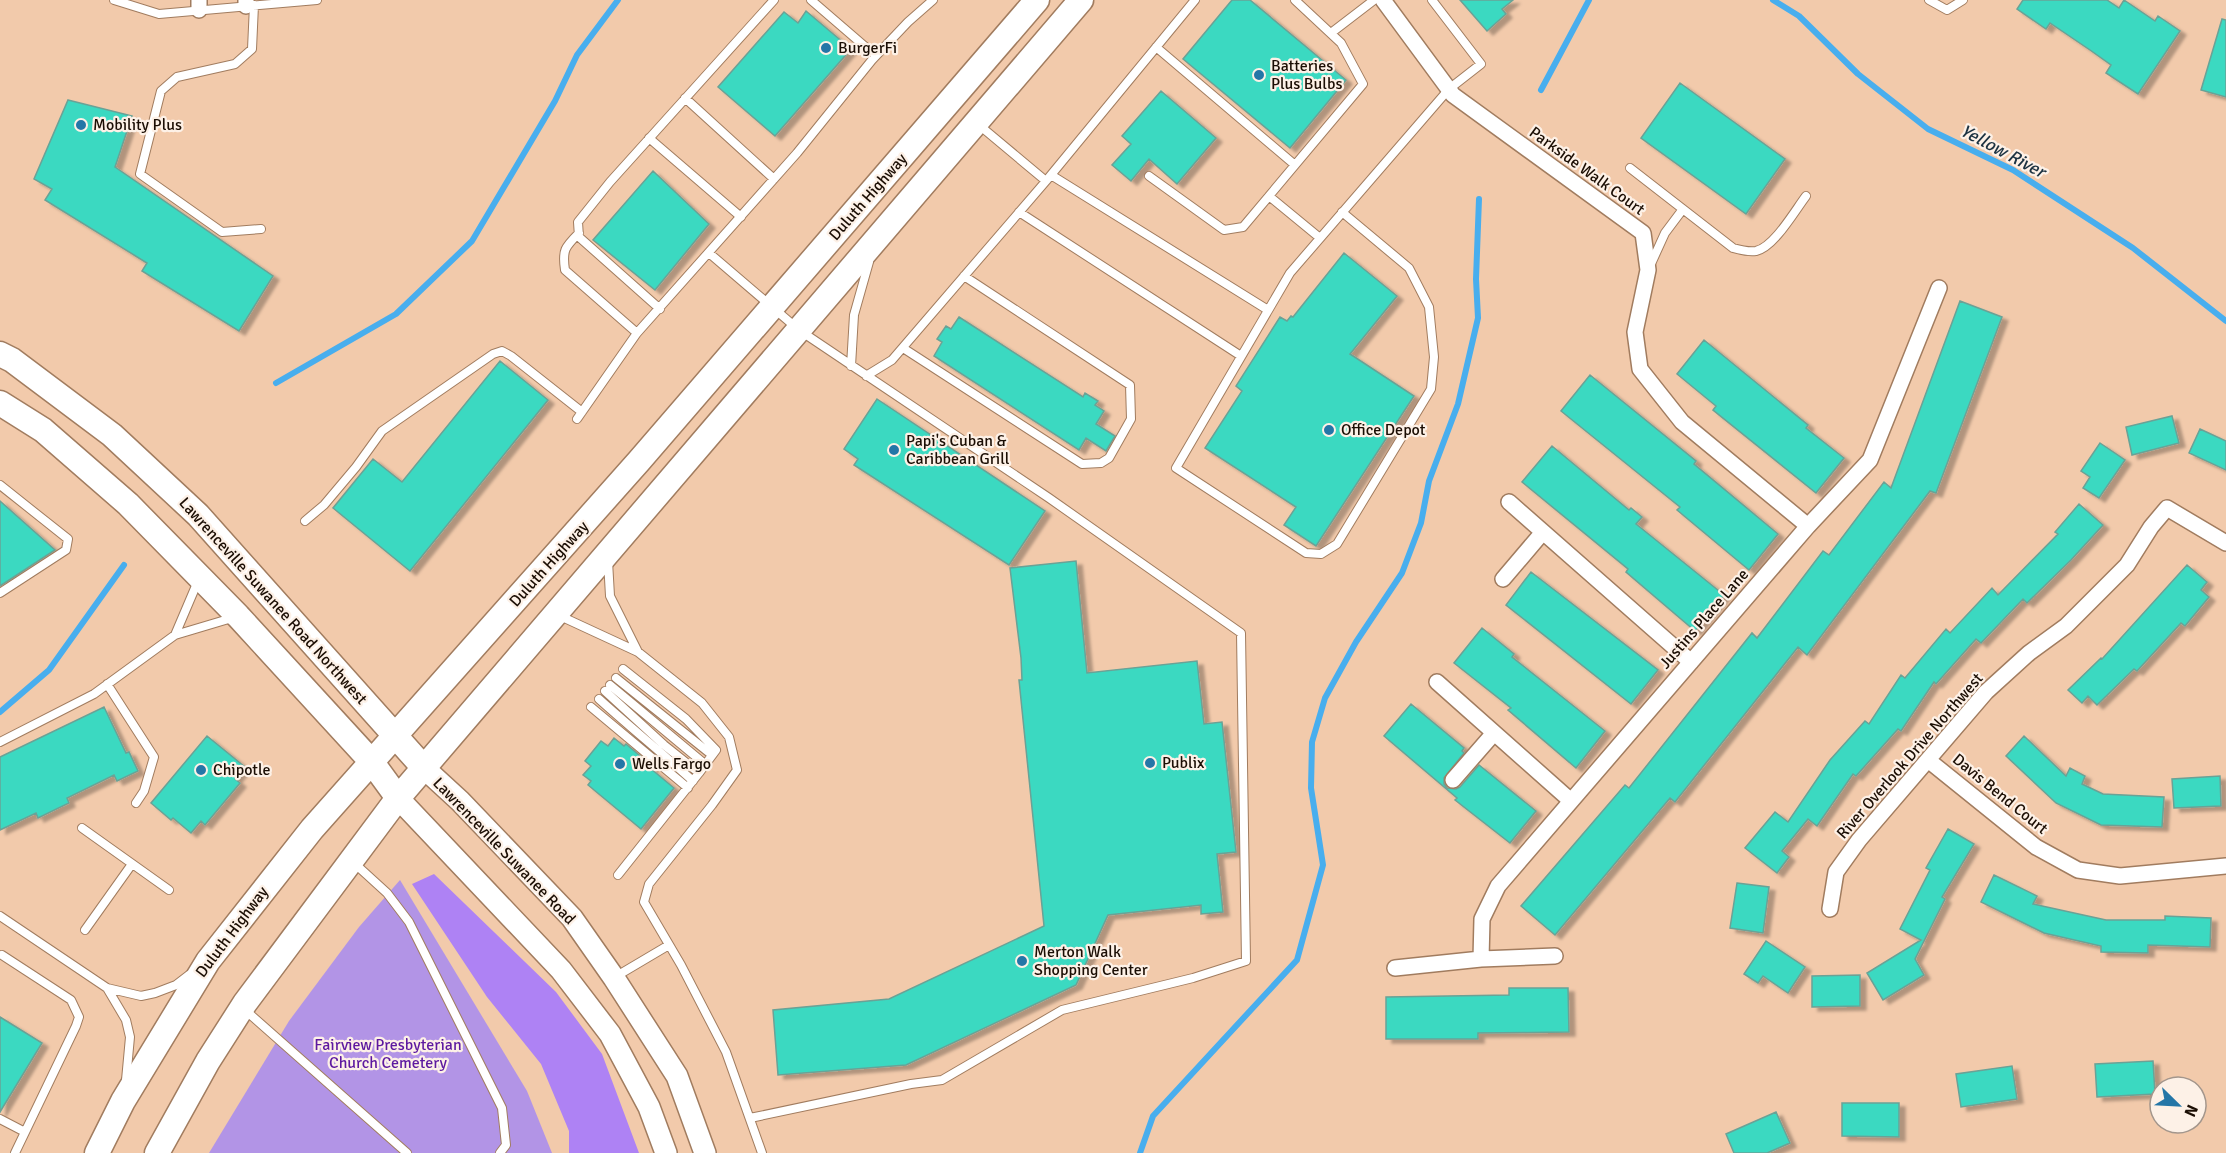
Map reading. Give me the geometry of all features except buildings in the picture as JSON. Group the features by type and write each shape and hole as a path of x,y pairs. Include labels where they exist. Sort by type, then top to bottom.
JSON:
{"main road":[{"name":"Duluth Highway","path":"97,1153 123,1101 208,961 312,829 774,307 1037,0"},
{"name":"Duluth Highway","path":"157,1153 208,1061 243,1007 398,798 1081,0"},
{"name":"Lawrenceville Suwanee Road Northwest","path":"0,354 12,360 112,435 198,515 424,768"},
{"path":"0,403 43,430 128,504 238,616 371,761 398,798 561,970 603,1025 650,1107 666,1153"},
{"name":"Lawrenceville Suwanee Road","path":"424,768 460,801 572,918 677,1076 705,1153"}],"street":[{"name":"Parkside Walk Court","path":"1385,1 1453,94 1643,234 1648,270 1635,332 1640,369 1682,422 1808,526"},
{"name":"Justins Place Lane","path":"1481,959 1482,919 1498,886 1808,526 1870,460 1939,288"},
{"path":"1509,502 1691,662"},
{"name":"River Overlook Drive Northwest","path":"1830,909 1836,872 1858,840 1986,692 2029,654 2066,626 2127,566 2151,526 2167,508 2226,543"},
{"path":"1503,579 1543,532"},
{"path":"1437,682 1572,801"},
{"path":"1453,780 1494,733"},
{"name":"Davis Bend Court","path":"1928,760 2036,847 2078,870 2120,876 2226,866"},
{"path":"1395,968 1481,959 1555,956"}],"lane":[{"path":"114,0 159,14 199,5 318,0"},
{"path":"660,309 579,237 578,222 649,138 774,0"},
{"path":"811,0 876,56"},
{"path":"305,521 330,497 373,446 382,431 493,354 502,351 511,356 580,415 637,333 774,179 876,56 908,22 933,0"},
{"path":"866,376 892,360 903,348 1048,178 1195,0"},
{"path":"1149,176 1224,230 1243,227 1363,84 1341,42 1296,0"},
{"path":"1342,212 1409,268 1429,307 1434,357 1431,389 1337,544 1321,554 1306,553 1176,468 1290,273 1342,212 1449,89 1480,64 1432,0"},
{"path":"1929,0 1947,10 1963,0"},
{"path":"1331,33 1385,1"},
{"path":"249,4 252,49 236,64 177,77 161,91 140,174 222,232 261,229"},
{"path":"1156,47 1295,165"},
{"path":"685,98 774,179"},
{"path":"976,123 1048,178 1268,310"},
{"path":"649,138 741,217"},
{"path":"1630,168 1733,248 1748,252 1758,251 1772,242 1806,196"},
{"path":"1269,196 1320,238"},
{"path":"1648,270 1665,233 1683,209"},
{"path":"1019,212 1241,356"},
{"path":"579,233 568,244 562,255 565,270 637,333"},
{"path":"851,366 854,315 876,240"},
{"path":"709,253 799,330 1049,498 1241,633 1246,962 1193,978 1062,1010 942,1080 911,1084 750,1118"},
{"path":"903,348 1082,464 1101,463 1109,458 1131,419 1130,385 964,276"},
{"path":"0,485 68,539 66,550 0,593"},
{"path":"608,552 610,596 638,652"},
{"path":"175,635 200,577"},
{"path":"555,614 638,652 702,703 729,737 737,770 649,884 644,902 726,1052 762,1153"},
{"path":"0,742 94,694 175,635 238,616"},
{"path":"618,875 716,750 686,719 623,669"},
{"path":"616,678 712,755"},
{"path":"107,684 154,757 144,791 136,803"},
{"path":"699,773 664,745 607,688 706,765"},
{"path":"599,699 638,735 660,750 690,784"},
{"path":"591,707 690,784"},
{"path":"82,828 169,890"},
{"path":"352,861 387,893 409,922 502,1108 506,1145 500,1153"},
{"path":"85,930 132,864"},
{"path":"0,916 107,988 141,996 176,985 208,961"},
{"path":"614,978 669,945"},
{"path":"2,955 71,1000 79,1017 15,1153"},
{"path":"107,988 126,1020 130,1037 123,1101"},
{"path":"243,1007 407,1153"},
{"path":"0,1119 25,1132"}],"green space":[{"name":"Fairview Presbyterian Church Cemetery","path":"400,880 527,1091 552,1153 209,1153 289,1021 359,927"}],"shaded area":[{"path":"434,874 556,992 602,1054 639,1153 569,1153 569,1131 541,1064 487,997 412,884"}],"waterway":[{"path":"276,383 396,314 472,241 555,101 577,55 618,0"},
{"path":"1541,90 1589,0"},
{"name":"Yellow River","path":"1773,0 1799,16 1858,74 1928,129 2013,170 2133,248 2226,321"},
{"path":"1140,1153 1153,1116 1297,960 1323,865 1311,788 1312,742 1325,698 1356,642 1402,573 1421,523 1429,481 1458,404 1478,318 1476,279 1479,199"},
{"path":"0,712 49,670 124,565"}],"place":[{"name":"BurgerFi","path":"826,48"},
{"name":"Batteries Plus Bulbs","path":"1259,75"},
{"name":"Mobility Plus","path":"81,125"},
{"name":"Office Depot","path":"1329,430"},
{"name":"Papi's Cuban & Caribbean Grill","path":"894,450"},
{"name":"Publix","path":"1150,763"},
{"name":"Wells Fargo","path":"620,764"},
{"name":"Chipotle","path":"201,770"},
{"name":"Merton Walk Shopping Center","path":"1022,961"}]}
